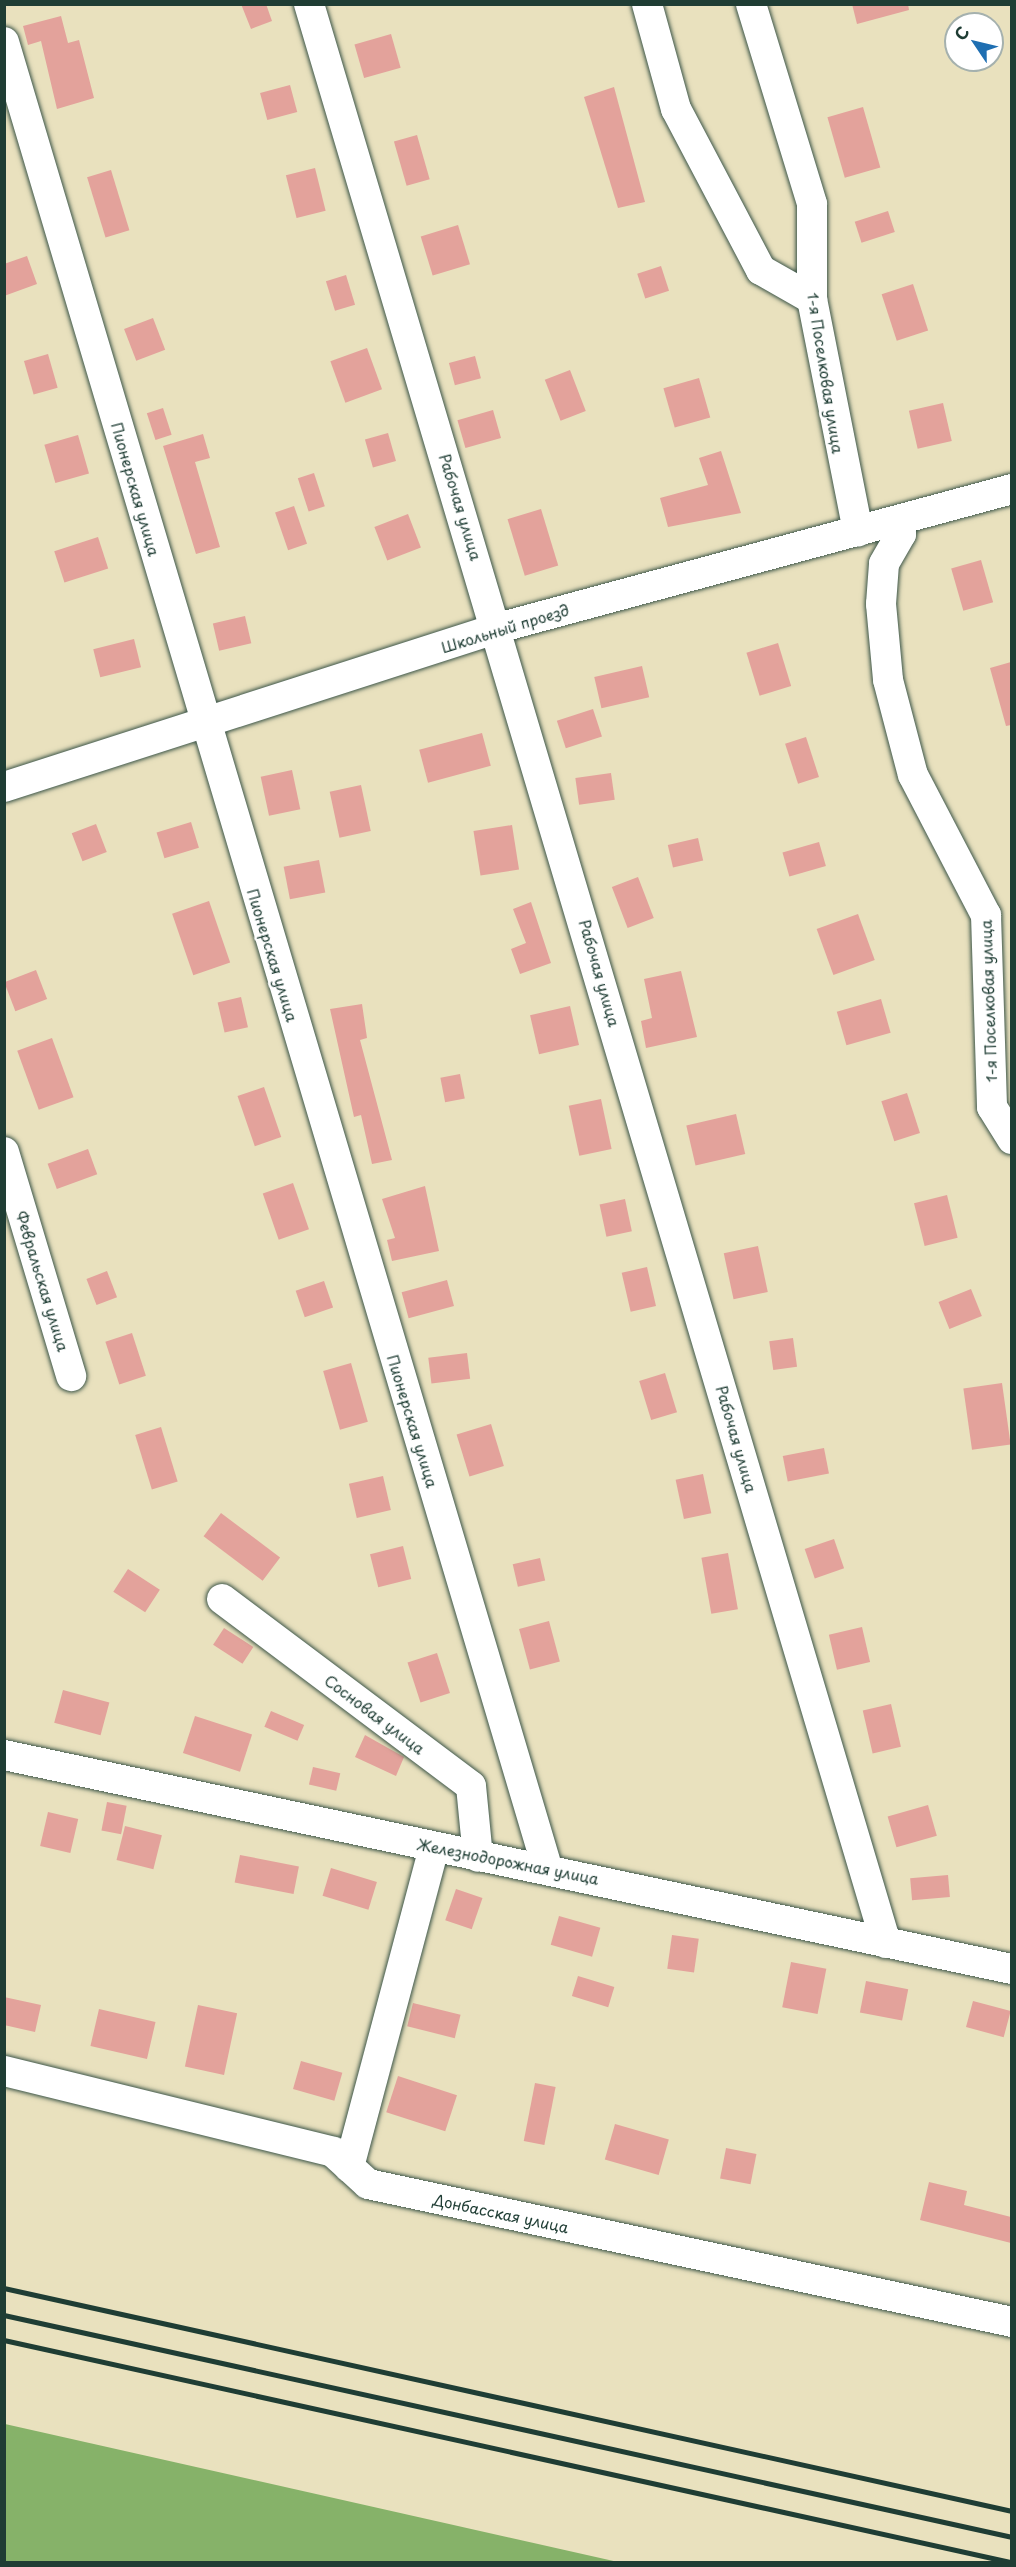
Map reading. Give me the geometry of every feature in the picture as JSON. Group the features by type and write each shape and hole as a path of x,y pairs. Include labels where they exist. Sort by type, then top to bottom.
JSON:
{"street":[{"name":"Рабочая улица","path":"309,4 498,628 886,1943"},
{"path":"647,4 676,109 761,270 812,299"},
{"name":"1-я Поселковая улица","path":"751,4 812,204 812,299 858,532"},
{"name":"Пионерская улица","path":"4,42 204,726 547,1867"},
{"name":"Школьный проезд","path":"4,786 204,726 498,628 900,522 1011,489"},
{"name":"1-я Поселковая улица","path":"900,522 882,584 888,680 913,775 986,915 992,1107 1011,1139"},
{"name":"Февральская улица","path":"4,1152 71,1376"},
{"name":"Сосновая улица","path":"222,1599 471,1786"},
{"name":"Железнодорожная улица","path":"4,1755 434,1848 547,1867 1011,1969"},
{"path":"478,1857 471,1786 522,1782"},
{"path":"349,2167 434,1848"},
{"name":"Донбасская улица","path":"4,2071 333,2152 368,2184 1011,2322"}],"green space":[{"path":"5,2424 618,2562 5,2562"}],"building":[{"path":"241,4 266,4 272,21 251,29"},
{"path":"852,4 908,4 909,10 857,24"},
{"path":"61,16 68,43 79,40 94,98 57,109 41,41 28,45 23,26"},
{"path":"391,34 401,68 364,78 354,44"},
{"path":"290,85 297,112 267,120 260,93"},
{"path":"614,87 645,202 618,208 584,97"},
{"path":"863,107 880,168 845,178 827,117"},
{"path":"417,135 430,179 407,186 394,142"},
{"path":"315,168 326,211 297,218 286,175"},
{"path":"111,170 129,230 106,238 87,177"},
{"path":"888,211 895,232 862,243 855,222"},
{"path":"458,225 470,264 433,276 421,236"},
{"path":"27,256 37,284 4,296 4,264"},
{"path":"661,266 669,291 645,298 637,274"},
{"path":"346,275 355,305 335,311 326,281"},
{"path":"913,284 928,331 897,341 882,294"},
{"path":"153,318 165,350 136,361 124,329"},
{"path":"367,348 382,389 345,403 330,361"},
{"path":"48,354 58,388 34,395 24,361"},
{"path":"475,356 481,378 455,385 449,363"},
{"path":"570,370 586,411 561,421 545,380"},
{"path":"699,378 710,417 675,428 663,388"},
{"path":"943,403 952,441 918,449 909,411"},
{"path":"163,408 172,435 155,440 147,413"},
{"path":"493,410 501,438 465,448 457,420"},
{"path":"388,433 396,461 373,467 365,440"},
{"path":"203,434 210,458 195,462 220,547 196,554 163,446"},
{"path":"78,435 89,473 55,483 44,445"},
{"path":"721,451 741,513 668,527 660,498 708,485 699,458"},
{"path":"314,473 325,506 309,512 298,478"},
{"path":"294,506 307,544 288,550 275,513"},
{"path":"541,509 558,565 525,576 508,519"},
{"path":"408,514 421,548 387,561 374,527"},
{"path":"98,537 108,568 64,583 54,551"},
{"path":"981,560 993,602 963,611 951,569"},
{"path":"245,616 251,643 219,651 213,623"},
{"path":"134,639 141,667 100,677 93,649"},
{"path":"778,643 791,686 760,696 746,653"},
{"path":"1011,662 1011,725 1006,726 990,668"},
{"path":"642,666 649,697 601,708 594,677"},
{"path":"593,709 602,737 566,748 557,721"},
{"path":"482,733 491,766 428,783 419,750"},
{"path":"806,737 819,777 798,784 785,744"},
{"path":"292,770 300,809 269,816 261,777"},
{"path":"611,773 615,800 579,805 575,778"},
{"path":"361,785 371,831 339,838 330,792"},
{"path":"191,822 199,848 164,858 157,833"},
{"path":"96,824 107,852 82,861 72,833"},
{"path":"512,825 519,869 481,876 473,831"},
{"path":"698,838 703,860 673,867 668,845"},
{"path":"819,842 826,866 789,877 782,852"},
{"path":"319,860 325,892 290,899 284,867"},
{"path":"638,877 654,918 628,928 612,887"},
{"path":"209,901 230,962 193,975 172,914"},
{"path":"531,902 551,963 520,974 511,949 526,943 513,909"},
{"path":"858,914 875,960 833,975 817,929"},
{"path":"36,970 47,999 15,1011 4,982"},
{"path":"681,971 697,1037 646,1048 641,1021 652,1018 644,979"},
{"path":"241,997 248,1027 225,1033 218,1002"},
{"path":"881,999 891,1033 846,1045 837,1012"},
{"path":"362,1004 367,1038 360,1040 392,1160 372,1164 361,1115 354,1117 330,1009"},
{"path":"570,1006 579,1045 539,1054 530,1015"},
{"path":"52,1038 74,1097 39,1110 17,1051"},
{"path":"460,1074 465,1099 445,1102 440,1078"},
{"path":"264,1087 281,1137 255,1146 238,1096"},
{"path":"907,1093 920,1133 894,1141 881,1101"},
{"path":"601,1099 612,1149 579,1156 569,1106"},
{"path":"736,1114 745,1154 696,1165 686,1125"},
{"path":"88,1149 97,1174 57,1189 48,1164"},
{"path":"293,1183 309,1229 279,1240 263,1193"},
{"path":"425,1186 439,1251 392,1261 387,1240 395,1238 382,1199"},
{"path":"947,1195 958,1238 925,1246 914,1203"},
{"path":"625,1199 632,1231 606,1237 600,1204"},
{"path":"758,1246 768,1292 734,1299 724,1253"},
{"path":"647,1267 656,1306 631,1312 622,1273"},
{"path":"107,1271 117,1297 96,1305 86,1279"},
{"path":"447,1280 454,1306 409,1318 402,1292"},
{"path":"324,1281 333,1307 305,1317 296,1291"},
{"path":"971,1289 982,1316 949,1329 939,1302"},
{"path":"132,1333 146,1376 119,1384 105,1342"},
{"path":"793,1338 797,1367 773,1370 769,1341"},
{"path":"467,1353 470,1379 431,1384 428,1358"},
{"path":"351,1363 368,1422 340,1430 323,1371"},
{"path":"665,1373 677,1412 651,1420 639,1381"},
{"path":"1002,1383 1011,1444 972,1450 963,1388"},
{"path":"491,1424 504,1466 469,1477 457,1435"},
{"path":"161,1427 178,1482 152,1489 135,1435"},
{"path":"824,1448 829,1474 788,1482 783,1456"},
{"path":"703,1474 711,1513 684,1519 676,1480"},
{"path":"383,1476 391,1510 357,1518 349,1484"},
{"path":"221,1513 280,1558 263,1581 204,1536"},
{"path":"834,1539 844,1568 815,1578 805,1549"},
{"path":"403,1546 411,1579 378,1587 370,1554"},
{"path":"728,1553 738,1609 711,1614 701,1558"},
{"path":"540,1558 545,1580 518,1587 513,1564"},
{"path":"128,1569 160,1590 145,1612 113,1592"},
{"path":"549,1621 560,1662 530,1670 519,1629"},
{"path":"862,1627 870,1662 837,1670 829,1635"},
{"path":"224,1628 253,1647 242,1664 213,1645"},
{"path":"437,1653 450,1693 420,1703 408,1663"},
{"path":"63,1690 109,1702 101,1735 54,1723"},
{"path":"891,1704 901,1747 873,1753 863,1711"},
{"path":"271,1711 304,1725 297,1741 264,1727"},
{"path":"195,1716 252,1735 240,1772 183,1753"},
{"path":"365,1735 404,1757 396,1776 355,1757"},
{"path":"313,1767 340,1773 336,1791 309,1785"},
{"path":"107,1802 127,1806 121,1834 101,1830"},
{"path":"928,1805 937,1836 896,1847 888,1817"},
{"path":"48,1812 78,1819 70,1853 40,1846"},
{"path":"125,1826 162,1835 153,1869 117,1860"},
{"path":"240,1855 299,1866 294,1894 235,1882"},
{"path":"331,1868 377,1882 368,1910 323,1896"},
{"path":"948,1875 950,1897 912,1900 910,1878"},
{"path":"456,1889 482,1898 472,1929 445,1920"},
{"path":"559,1916 600,1928 592,1957 551,1945"},
{"path":"672,1935 699,1939 694,1972 667,1969"},
{"path":"791,1962 826,1969 818,2014 782,2007"},
{"path":"578,1976 614,1987 608,2007 572,1996"},
{"path":"866,1981 908,1989 902,2021 860,2012"},
{"path":"4,1997 41,2005 35,2032 4,2025"},
{"path":"973,2001 1011,2011 1004,2037 966,2027"},
{"path":"413,2003 461,2015 455,2038 407,2026"},
{"path":"198,2005 237,2013 224,2075 185,2067"},
{"path":"99,2009 156,2022 147,2059 90,2046"},
{"path":"301,2061 342,2073 334,2101 293,2089"},
{"path":"398,2076 457,2095 445,2131 386,2112"},
{"path":"535,2083 556,2087 544,2145 524,2141"},
{"path":"615,2124 669,2139 659,2175 605,2160"},
{"path":"726,2148 756,2154 751,2184 720,2178"},
{"path":"929,2182 967,2191 964,2205 1011,2217 1011,2243 920,2220"}],"railway":[{"path":"4,2288 1012,2511"},
{"path":"4,2315 1012,2537"},
{"path":"4,2340 1010,2562"}]}
